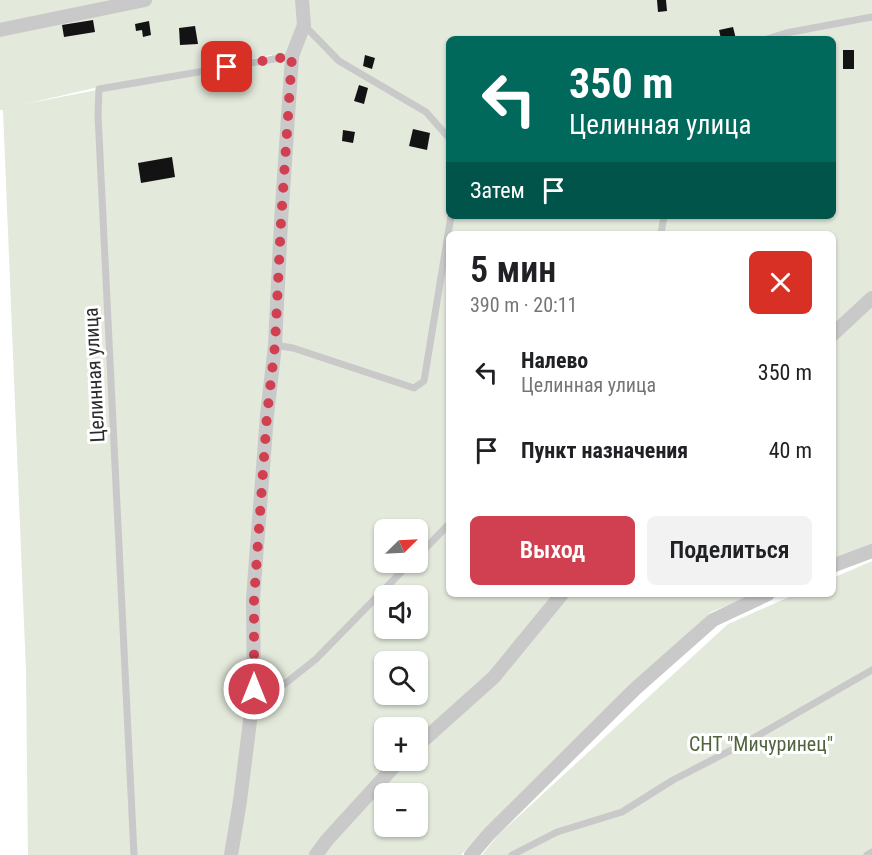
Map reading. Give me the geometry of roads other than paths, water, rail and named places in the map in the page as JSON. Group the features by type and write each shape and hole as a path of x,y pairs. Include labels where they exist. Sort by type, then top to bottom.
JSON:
{"street":[{"path":"0,30 145,0"},
{"path":"231,855 254,689 254,599 267,415 275,345 292,56 304,25 302,0"},
{"path":"836,331 872,298"},
{"path":"836,564 872,551"},
{"path":"428,736 494,677 560,597"},
{"path":"471,855 489,834 627,697 713,620 762,597"},
{"path":"316,855 390,771"}],"lane":[{"path":"776,36 872,17"},
{"path":"304,25 339,61 426,112 446,135"},
{"name":"Целинная улица","path":"134,855 98,126 99,89 292,56"},
{"path":"275,345 293,348 414,388 424,381 446,247"},
{"path":"428,546 446,527"},
{"path":"254,689 282,686 316,659 400,573"},
{"path":"512,855 557,832 622,812 673,780 745,743 872,670"},
{"path":"867,855 872,852"}],"park label":[{"name":"СНТ \"Мичуринец\"","path":"761,744"}]}
